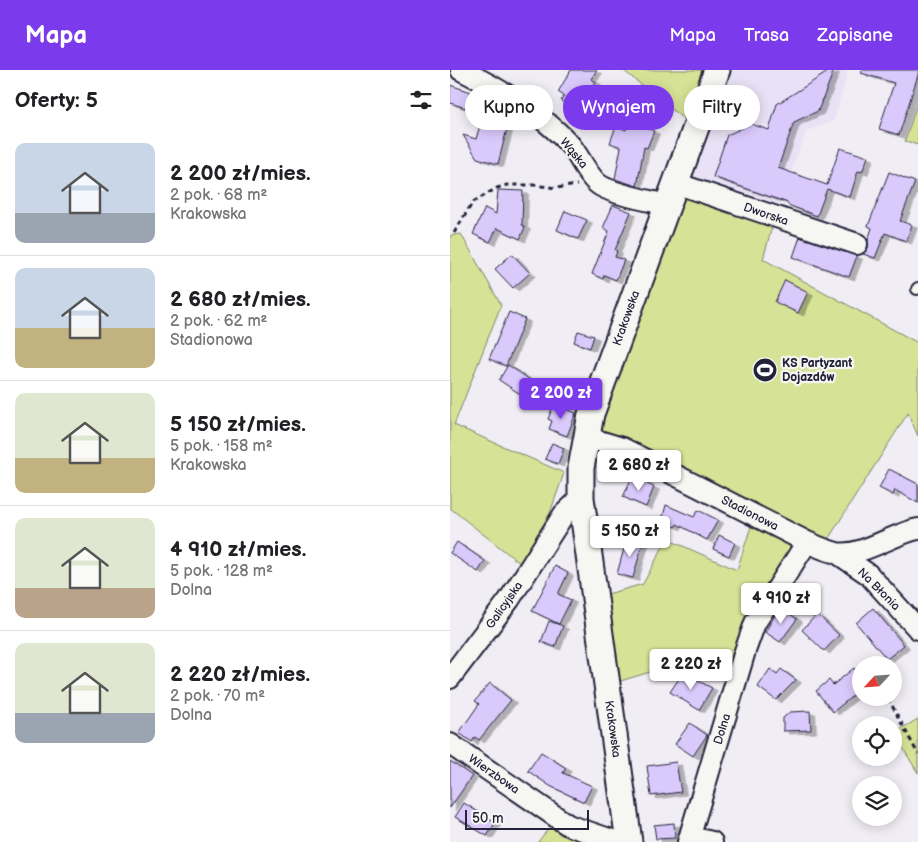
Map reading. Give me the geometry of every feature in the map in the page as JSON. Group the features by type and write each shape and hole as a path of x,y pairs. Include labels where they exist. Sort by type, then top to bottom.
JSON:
{"street":[{"name":"Wąska","path":"461,70 512,99 540,118 571,146 600,185 615,192 672,194"},
{"name":"Krakowska","path":"629,842 582,508 581,468 591,414 717,70"},
{"name":"Dworska","path":"672,194 857,244"},
{"name":"Stadionowa","path":"586,437 622,448 807,542 837,553 855,552 906,532 918,530"},
{"name":"Galicyjska","path":"450,678 509,600 564,514 582,508"},
{"name":"Dolna","path":"689,839 755,623 807,542"},
{"name":"Na Błonia","path":"837,553 868,574 918,629"},
{"name":"Wierzbowa","path":"450,744 568,825 618,842"},
{"path":"689,839 712,842"}],"path":[{"path":"454,233 473,202 497,188 507,185 564,188 597,182"},
{"path":"892,706 918,754"}],"shaded area":[{"path":"722,70 848,70 834,121 806,131 776,214 680,182 700,130 760,130 760,85 716,85"}],"green space":[{"path":"623,70 704,70 699,85 684,85 684,119 674,111 674,85 642,85"},
{"path":"918,100 918,145 905,141"},
{"name":"KS Partyzant Dojazdów","path":"678,188 774,220 763,259 918,343 918,436 908,413 825,544 594,429"},
{"path":"461,234 501,305 454,425 564,473 550,513 521,564 450,508 450,236"},
{"path":"753,520 801,545 732,681 676,664 614,683 604,595 643,584 667,539 737,570"},
{"path":"918,719 918,773 902,746 902,728"},
{"path":"554,821 609,842 538,842"}],"building":[{"path":"571,70 597,70 591,79 596,82 594,85 563,85 563,95 558,92"},
{"path":"831,70 834,70 818,111 794,122 778,168 827,185 840,148 868,157 862,172 858,171 850,197 827,189 817,216 788,205 788,203 713,177 727,135 738,130 760,130 760,127 769,130 777,104"},
{"path":"862,70 918,70 899,135 879,129 894,83 861,73"},
{"path":"450,85 465,90 465,108 450,103"},
{"path":"479,130 507,130 498,164 477,158 463,135 476,139"},
{"path":"615,130 654,131 647,148 644,147 637,186 615,179 621,147 610,143"},
{"path":"889,172 915,182 900,221 912,225 906,241 885,233 875,258 863,254 868,248 868,240 872,228 868,226"},
{"path":"498,190 523,191 522,225 525,227 520,239 497,228 490,242 473,234 485,208 496,214"},
{"path":"613,205 631,212 615,250 617,251 615,257 624,260 616,280 604,275 603,279 592,274 609,231 603,228"},
{"path":"565,211 587,220 578,239 557,230"},
{"path":"800,237 857,256 849,277 793,257"},
{"path":"512,254 530,273 513,288 495,269"},
{"path":"785,280 808,292 798,313 775,302"},
{"path":"509,312 525,319 506,366 489,359"},
{"path":"578,331 594,336 590,348 574,342"},
{"path":"508,365 532,381 523,396 499,380"},
{"path":"554,404 576,413 567,436 549,429 552,421 548,419"},
{"path":"552,443 564,448 558,464 545,459"},
{"path":"889,469 918,484 918,503 895,490 893,495 879,488"},
{"path":"632,477 654,487 646,507 623,497"},
{"path":"666,505 694,517 698,510 718,520 707,540 677,524 675,527 662,520"},
{"path":"719,535 735,543 729,556 713,549"},
{"path":"627,538 643,542 633,578 617,574"},
{"path":"457,542 485,561 478,572 450,553"},
{"path":"555,566 568,573 558,594 571,600 559,624 532,611"},
{"path":"780,607 797,619 780,642 765,632"},
{"path":"873,608 904,645 891,656 884,656 856,623"},
{"path":"817,614 839,635 824,651 802,630"},
{"path":"549,621 563,626 555,647 541,642"},
{"path":"770,669 777,674 781,669 796,680 776,700 758,687"},
{"path":"852,670 852,696 833,712 816,691 829,680 833,685"},
{"path":"682,674 712,688 699,710 670,692"},
{"path":"490,683 511,700 479,740 475,737 472,742 459,733 479,704 475,701"},
{"path":"810,711 811,730 783,731 783,718 790,712"},
{"path":"690,723 707,735 693,756 675,744"},
{"path":"541,752 566,768 563,773 592,786 584,802 550,786 528,771"},
{"path":"450,761 472,776 450,808"},
{"path":"676,762 681,792 651,796 647,766"},
{"path":"464,803 495,823 487,836 455,817"},
{"path":"674,823 675,838 656,839 654,825"}],"place":[{"name":"KS Partyzant Dojazdów","path":"765,370"}]}
